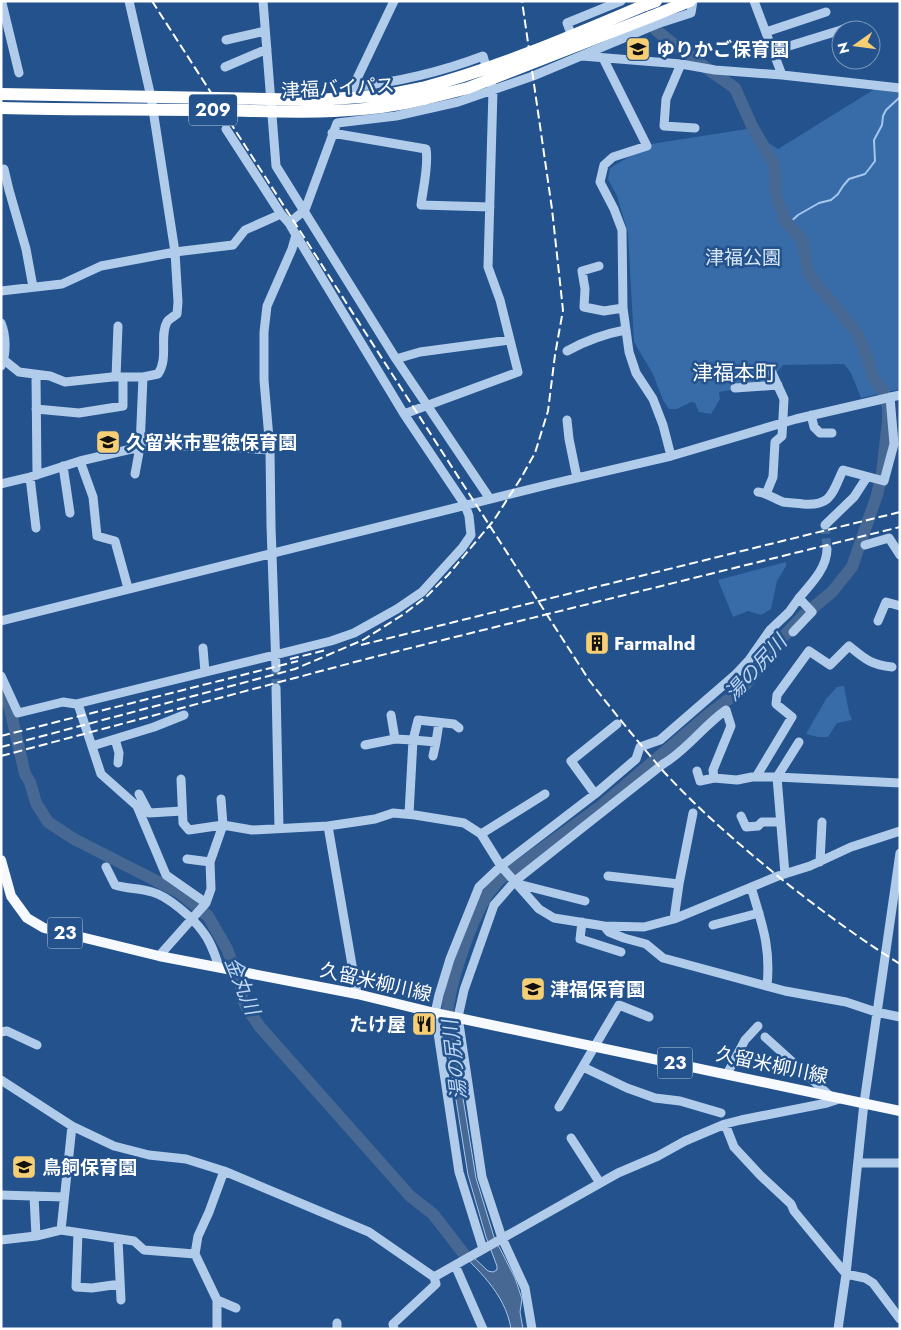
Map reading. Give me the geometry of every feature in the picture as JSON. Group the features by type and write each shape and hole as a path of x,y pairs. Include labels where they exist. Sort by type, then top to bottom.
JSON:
{"highway":[{"name":"津福バイパス","path":"1,94 152,103 272,105 318,100 423,94 650,8 692,1"},
{"name":"津福バイパス","path":"1,108 152,103"}],"main road":[{"name":"久留米柳川線","path":"1,860 6,896 28,918 44,928 159,956 357,994 436,1013 900,1111"}],"street":[{"path":"1,323 5,331 3,363 19,372 50,376 65,382 142,377 158,374 163,367 164,335 167,322 177,314 175,252 152,103 129,1"},
{"path":"263,1 276,166 396,359 490,499"},
{"path":"394,1 353,87 404,80 484,56 493,90 488,267 500,300 518,372 404,414"},
{"path":"621,1 567,23 578,55 681,64 715,70 896,86 900,88"},
{"path":"289,223 305,210 332,132 337,123 423,111 493,90 533,76 657,24 691,13 692,1"},
{"path":"754,1 782,75"},
{"path":"4,3 19,73"},
{"path":"766,32 826,12"},
{"path":"226,40 265,31"},
{"path":"773,51 831,33"},
{"path":"225,67 267,49"},
{"path":"603,58 646,146 613,157 604,165 600,182 622,230 623,308 629,352 636,373 653,399 663,425 671,456"},
{"path":"681,64 666,98 664,126 695,128"},
{"path":"1,676 18,714 63,702 78,704 331,642 354,633 397,609 422,592 462,548 471,535 469,516 464,505 404,414 289,223 281,214 226,129"},
{"path":"332,132 426,149 427,169 424,174 421,205 490,208"},
{"path":"4,169 26,249 33,287"},
{"path":"1,291 62,284 100,266 175,252 233,245 245,230 281,214"},
{"path":"276,668 270,450 264,380 264,332 267,306 292,249 296,235"},
{"path":"599,266 582,271 585,289 584,307 604,311 623,308"},
{"path":"36,409 79,413 124,406 120,377 118,326"},
{"path":"567,352 581,343 606,334 625,330"},
{"path":"396,359 420,352 510,340"},
{"path":"772,372 784,399 782,436 775,442 774,477 762,493 783,502 821,504 829,498 843,470 884,481 894,444 890,397"},
{"path":"36,375 34,476 36,528"},
{"path":"135,474 140,447 142,377"},
{"path":"735,388 778,384"},
{"path":"1,621 464,505 671,456 811,415 900,395"},
{"path":"811,415 814,427 820,433 832,433"},
{"path":"568,420 569,439 577,478"},
{"path":"1,484 34,476 80,460 140,447 208,446 270,450"},
{"path":"80,460 93,498 97,536 115,541 128,588"},
{"path":"63,466 70,513"},
{"path":"825,525 854,497 867,477"},
{"path":"865,545 888,538 900,555"},
{"path":"482,1250 460,1172 436,1013 450,959 479,887 501,866 595,794 636,759 640,747 660,740 735,675 770,630 789,612 816,577 827,557 827,549"},
{"path":"793,632 812,612 799,598"},
{"path":"878,621 886,602 900,606"},
{"path":"756,777 792,717 776,704 777,695 809,651 830,665 849,646 867,661 878,666 892,667"},
{"path":"203,648 205,672"},
{"path":"276,688 279,828"},
{"path":"78,704 101,774 137,806 166,876 206,902"},
{"path":"532,1329 525,1288 500,1240 482,1177 454,1016 494,905 516,882 675,756 712,720 726,710 731,726 713,770 714,778"},
{"path":"92,746 154,728 184,715"},
{"path":"390,715 395,739"},
{"path":"409,814 413,740 418,720 454,724 459,728"},
{"path":"433,756 439,723"},
{"path":"595,794 571,762 617,724"},
{"path":"115,739 119,753 118,763"},
{"path":"365,745 395,739 436,742"},
{"path":"785,874 777,778 800,742"},
{"path":"697,771 700,781 714,778 737,780 756,777 900,783"},
{"path":"181,779 182,823 189,830 223,825 252,830 328,826 375,819 393,813 464,823 481,834 501,866 539,909 554,918 604,926 644,927 674,919 751,887 820,862 851,847 900,831"},
{"path":"139,794 150,813 182,811"},
{"path":"481,834 545,794"},
{"path":"159,956 206,902 211,889 210,862 223,825 221,799"},
{"path":"674,919 693,813"},
{"path":"741,816 746,827 758,826 762,822 780,822"},
{"path":"820,862 822,822"},
{"path":"328,826 357,994"},
{"path":"838,1329 846,1274 864,1103 900,853"},
{"path":"187,859 210,862"},
{"path":"106,867 115,885 123,888 154,892 192,919 204,933 218,967"},
{"path":"608,876 679,884"},
{"path":"516,882 586,901"},
{"path":"751,887 767,943 770,965 767,986"},
{"path":"713,926 759,913"},
{"path":"582,922 580,939 621,952"},
{"path":"604,926 609,932 646,944 663,958 767,986 846,1002 876,1012 900,1017"},
{"path":"559,1107 584,1067 593,1046 619,1005 649,1017"},
{"path":"726,1074 745,1040 758,1026"},
{"path":"1,1032 7,1031 38,1045"},
{"path":"765,1037 829,1095"},
{"path":"584,1067 627,1088 655,1098 680,1102 722,1113"},
{"path":"1,1080 72,1126 114,1146 149,1155 186,1159 224,1171 369,1232 434,1277 436,1284 393,1324 394,1329"},
{"path":"434,1277 618,1173 725,1124 827,1104 842,1098"},
{"path":"725,1124 734,1147 791,1204 794,1211 846,1274 865,1278 873,1283 900,1318"},
{"path":"61,1230 72,1126"},
{"path":"571,1138 600,1183"},
{"path":"858,1163 900,1163"},
{"path":"218,1329 217,1300 195,1254 198,1236 224,1171"},
{"path":"1,1195 64,1197"},
{"path":"34,1196 36,1236"},
{"path":"1,1240 36,1236 61,1230 134,1241 144,1250 195,1254"},
{"path":"78,1233 76,1287 92,1288 120,1284"},
{"path":"118,1239 121,1300"},
{"path":"459,1263 483,1329"},
{"path":"217,1300 236,1308"}],"green space":[{"name":"津福公園","path":"881,84 900,91 900,389 861,398 851,373 844,364 783,365 767,384 719,392 720,399 711,414 699,412 695,403 691,402 677,409 669,409 663,400 653,374 634,342 628,233 617,196 608,179 610,168 651,144 747,129 778,149"},
{"path":"786,562 786,566 777,581 771,609 761,615 748,611 733,617 718,580"},
{"path":"844,686 852,720 837,723 828,737 806,734 826,699 837,687"}],"water":[{"path":"444,1024 451,1025 476,1178 494,1237 515,1278 522,1299 520,1312 523,1329 511,1329 503,1304 489,1282 452,1243 455,1240 488,1271 493,1272 497,1270 468,1175"}],"waterway":[{"name":"湯の尻川","path":"450,1040 447,1023 448,1007 455,974 467,939 487,895 499,880 601,806 709,714 742,689 782,638 804,615 832,592 852,567 877,495 882,473 888,421 888,407 883,390 873,378 857,333 808,273 802,240 785,220 776,196 773,162 752,126 735,88 656,30"},
{"path":"788,224 798,215 819,203 831,200 849,179 865,174 875,161 874,140 882,125 883,116 886,110 900,97"},
{"name":"金丸川","path":"1,688 10,709 25,774 30,782 36,803 48,822 74,839 180,893 208,916 227,949 241,986 242,998 260,1027 410,1196 433,1214 464,1254"}],"tunnel":[{"path":"825,525 827,549"},
{"path":"276,668 276,688"}],"railway":[{"path":"152,1 589,680 664,772 707,815 753,856 799,893 856,935 900,964"},
{"path":"1,747 295,669 363,640 404,614 426,597 448,575 494,520 535,453 548,411 563,310 552,209 522,1"},
{"path":"361,645 900,512"},
{"path":"1,756 370,658 900,527"},
{"path":"290,659 326,650"},
{"path":"1,736 298,661"}],"place":[{"name":"ゆりかご保育園","path":"638,49"},
{"name":"久留米市聖徳保育園","path":"108,442"},
{"name":"Farmalnd","path":"597,643"},
{"name":"津福保育園","path":"533,989"},
{"name":"たけ屋","path":"424,1024"},
{"name":"鳥飼保育園","path":"24,1167"}],"district":[{"name":"津福本町","path":"734,373"}]}
